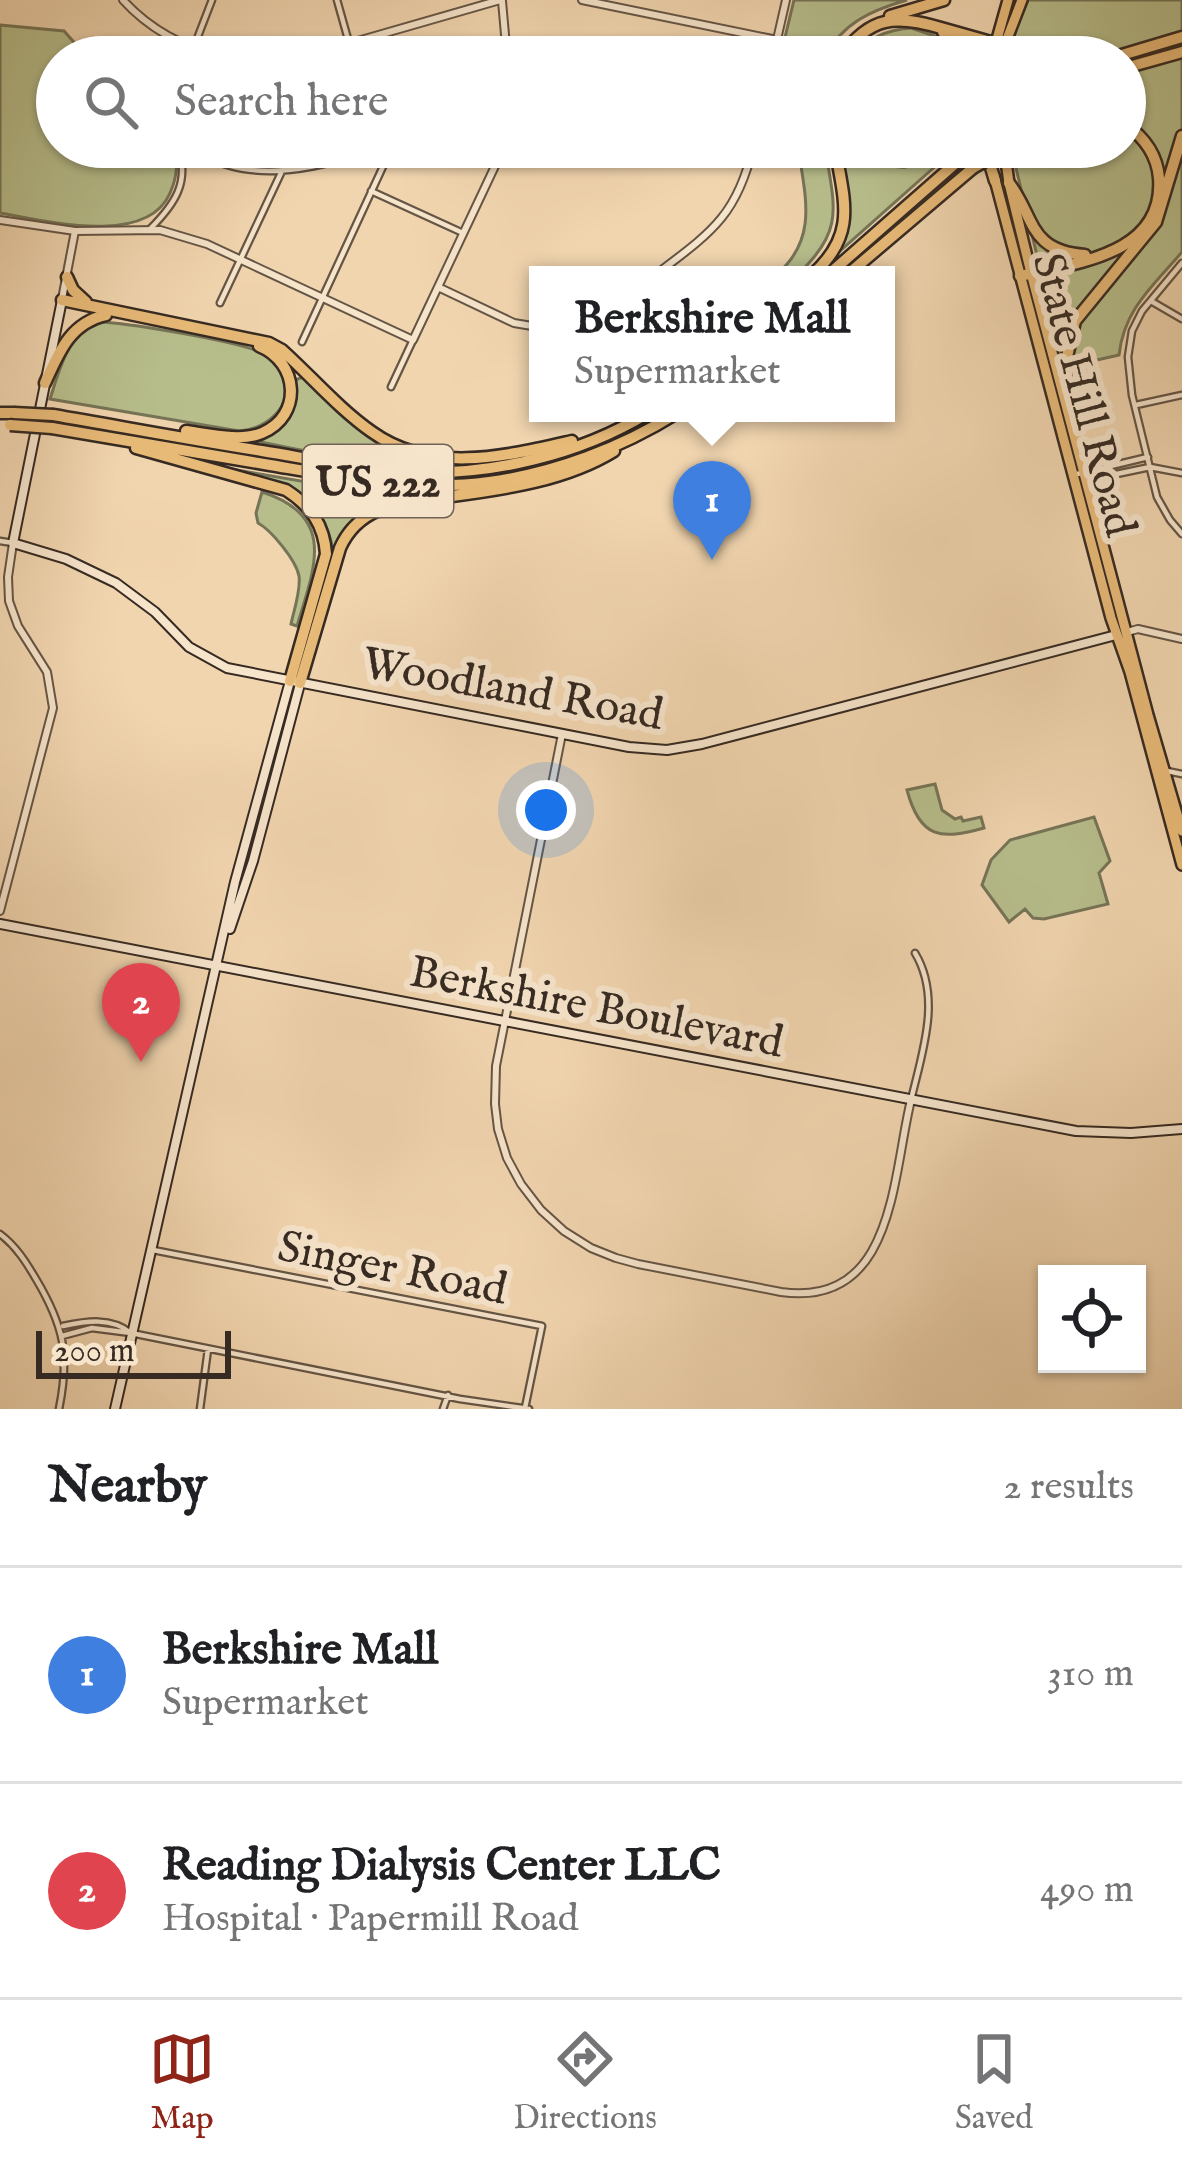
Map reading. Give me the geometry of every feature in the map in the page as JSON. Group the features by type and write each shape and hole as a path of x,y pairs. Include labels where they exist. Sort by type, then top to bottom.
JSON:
{"highway":[{"path":"854,36 887,16 944,0"},
{"path":"887,16 917,16 977,36"},
{"path":"860,36 883,22 910,19 972,36"},
{"path":"935,26 948,36"},
{"path":"1146,46 1182,38"},
{"path":"1146,62 1182,52"},
{"path":"1068,404 1067,357 1075,321 1159,217 1182,136"},
{"path":"1027,278 1123,247 1142,233 1159,194 1158,172 1146,143"},
{"path":"821,266 833,254 845,225 838,168"},
{"path":"838,266 949,168"},
{"path":"858,266 973,168"},
{"path":"1000,168 1002,182 1018,196 1029,222 1047,243 1071,254 1100,255"},
{"path":"1027,278 1108,260 1139,244"},
{"path":"56,420 103,418 249,436 276,425 289,407 292,388 284,365 269,350 103,311 80,299 67,277"},
{"path":"62,303 268,343 282,350 369,430 429,456 505,456 622,429"},
{"path":"45,383 71,334 103,311"},
{"name":"US 222","path":"0,413 8,421 56,420 407,472 481,469 544,457 633,422"},
{"name":"US 222","path":"56,420 69,430 335,476 448,484 538,472 596,453 663,422"},
{"path":"69,430 286,490 307,506 322,527 326,554 295,682"},
{"path":"295,682 340,548 363,519 392,506 473,494 571,471 650,430"}],"main road":[{"path":"1002,36 1008,0"},
{"path":"1005,36 1022,0"},
{"name":"State Hill Road","path":"1000,168 1182,865"},
{"name":"State Hill Road","path":"1027,278 1068,404 1080,478"},
{"path":"14,544 62,303"},
{"name":"Woodland Road","path":"14,544 66,559 125,589 202,656 227,668 646,749 688,748 1121,633"},
{"path":"115,1409 185,1091 218,964 253,860 295,682"},
{"name":"State Hill Road","path":"1160,771 1182,830"},
{"name":"Berkshire Boulevard","path":"0,924 1076,1131 1182,1129"}],"street":[{"path":"123,0 166,36"},
{"path":"198,36 212,0"},
{"path":"337,0 347,36"},
{"path":"374,36 501,0 505,36"},
{"path":"582,0 758,36"},
{"path":"778,36 786,0"},
{"path":"150,229 180,193 182,168"},
{"path":"240,168 294,168"},
{"path":"302,342 382,168"},
{"path":"391,387 494,168"},
{"path":"667,266 728,212 747,168"},
{"path":"220,303 283,170"},
{"path":"371,191 463,232"},
{"path":"0,220 75,232 150,229 206,244 413,340"},
{"path":"62,303 75,232"},
{"path":"1182,263 1137,320 1128,365 1163,511 1182,534"},
{"path":"438,286 514,323 529,326"},
{"path":"1151,301 1182,319"},
{"path":"1136,405 1182,395"},
{"path":"1080,478 1149,462 1182,473"},
{"name":"Woodland Road","path":"0,541 14,544"},
{"path":"0,911 53,708 47,672 18,626 9,601 14,544"},
{"name":"Woodland Road","path":"1121,633 1138,629 1182,639"},
{"path":"562,734 494,1088 498,1129 514,1172 541,1210 577,1240 616,1258 790,1293 819,1291 847,1279 866,1262 883,1232 930,999 915,953"},
{"path":"1160,771 1182,774"},
{"path":"0,1234 26,1262 60,1327 64,1364 59,1409"},
{"name":"Singer Road","path":"150,1249 542,1326 527,1408"},
{"path":"60,1327 100,1321 121,1324 131,1333"},
{"path":"62,1336 92,1328 131,1333 460,1399 527,1408"},
{"path":"200,1409 208,1347"},
{"path":"442,1409 448,1395"}],"green space":[{"path":"794,0 907,0 859,20 839,36 785,36"},
{"path":"1028,0 1182,0 1182,252 1133,311 1119,355 1075,365 1062,360 1016,168 1146,168 1146,36 1014,36"},
{"path":"0,25 64,31 68,36 36,36 36,168 176,168 176,176 158,210 118,225 68,224 0,213"},
{"path":"911,28 935,36 879,36"},
{"path":"801,168 828,168 833,202 830,230 806,266 785,266 804,232"},
{"path":"843,168 933,168 841,250 850,215"},
{"path":"103,322 213,339 266,355 285,377 284,402 267,422 239,431 50,399 73,343"},
{"path":"306,376 331,400 416,456 417,462 355,459 251,440 286,419 294,402 295,380"},
{"path":"219,467 359,491 441,495 378,506 354,522 333,550 327,528 306,499 276,482"},
{"path":"262,492 286,502 311,530 313,565 297,626 291,624 299,576 282,546 258,523"},
{"path":"935,784 942,810 963,821 981,817 984,828 944,834 926,827 907,790"},
{"path":"1094,817 1110,861 1099,873 1108,904 1044,919 1033,918 1025,909 1009,922 982,885 991,860 1010,840"}],"place":[{"name":"Berkshire Mall","path":"712,560"},
{"name":"Reading Dialysis Center LLC","path":"141,1062"}]}
